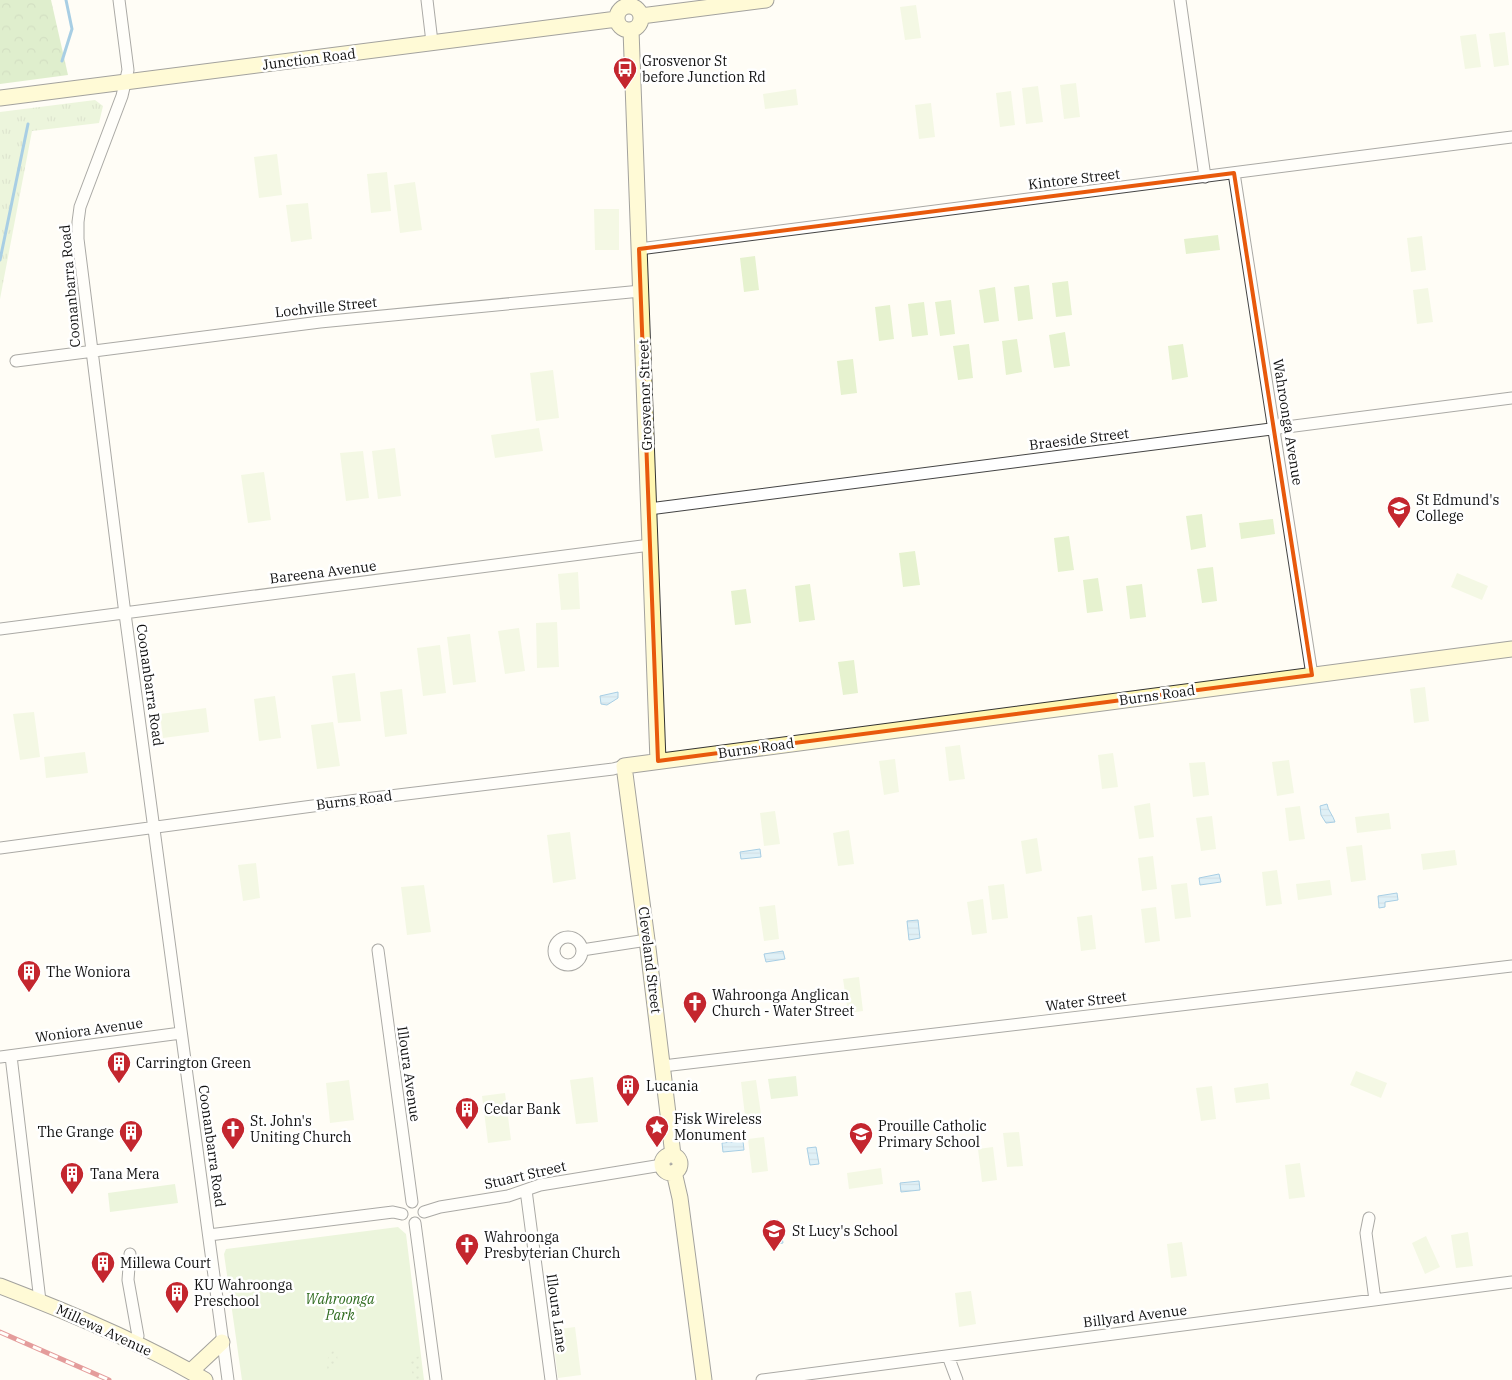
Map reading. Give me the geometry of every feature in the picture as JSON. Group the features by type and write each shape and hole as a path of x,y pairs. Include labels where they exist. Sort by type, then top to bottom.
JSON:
{"street":[{"name":"Coonanbarra Road","path":"120,0 128,70 122,96 84,195 78,222 78,239 125,613 228,1380"},
{"path":"427,0 432,42"},
{"path":"641,16 766,0"},
{"path":"1180,0 1205,177"},
{"path":"628,3 638,10 641,16 639,25 631,30 622,27 617,19 620,10 628,3"},
{"name":"Junction Road","path":"0,98 617,19"},
{"name":"Grosvenor Street","path":"631,30 658,761"},
{"name":"Kintore Street","path":"639,249 1512,137"},
{"name":"Wahroonga Avenue","path":"1234,173 1312,675"},
{"name":"Lochville Street","path":"16,361 320,322 641,291"},
{"name":"Braeside Street","path":"649,509 1512,398"},
{"name":"Bareena Avenue","path":"0,629 650,545"},
{"name":"Burns Road","path":"0,848 142,830 154,826 613,769 658,761 1512,649"},
{"name":"Cleveland Street","path":"624,766 663,1066 670,1164 680,1198 704,1380"},
{"path":"582,950 648,940"},
{"name":"Illoura Avenue","path":"378,950 412,1202"},
{"name":"Water Street","path":"663,1066 1512,966"},
{"name":"Woniora Avenue","path":"6,1057 181,1033"},
{"path":"6,1057 40,1301"},
{"name":"Stuart Street","path":"424,1212 440,1207 508,1196 540,1185 670,1164"},
{"name":"Illoura Lane","path":"526,1190 551,1380"},
{"path":"412,1202 419,1204 424,1212 421,1220 415,1223 406,1221 402,1214 405,1205 412,1202"},
{"path":"209,1236 392,1212 402,1214"},
{"path":"1369,1218 1366,1233 1375,1300"},
{"path":"415,1223 436,1380"},
{"path":"130,1254 128,1280 138,1336 133,1343"},
{"name":"Billyard Avenue","path":"762,1380 1512,1282"},
{"name":"Millewa Avenue","path":"0,1286 40,1301 133,1343 206,1380"},
{"path":"191,1371 222,1342"},
{"path":"948,1356 957,1380"}],"highlighted area":[{"path":"1234,173 1312,675 658,761 639,249"}],"green space":[{"path":"0,0 51,0 68,75 0,84"},
{"path":"916,5 921,38 905,40 900,7"},
{"path":"1505,32 1509,65 1494,67 1489,34"},
{"path":"1476,34 1481,67 1465,69 1460,36"},
{"path":"1076,83 1080,117 1064,119 1060,85"},
{"path":"1038,86 1043,122 1026,124 1022,88"},
{"path":"796,89 798,105 765,109 763,94"},
{"path":"1011,91 1015,125 1000,127 996,93"},
{"path":"95,100 103,106 99,123 32,131 0,299 0,112"},
{"path":"931,103 935,137 919,139 915,105"},
{"path":"277,154 282,195 259,198 254,157"},
{"path":"387,172 391,211 371,213 367,174"},
{"path":"415,182 422,230 400,233 394,185"},
{"path":"308,203 312,239 291,242 286,205"},
{"path":"594,209 619,209 619,250 595,250"},
{"path":"1218,235 1220,250 1186,254 1184,239"},
{"path":"1422,236 1426,270 1411,272 1407,238"},
{"path":"755,256 759,290 744,292 740,258"},
{"path":"1068,281 1072,315 1056,317 1052,283"},
{"path":"1029,285 1033,319 1018,321 1014,287"},
{"path":"995,287 999,321 984,323 979,290"},
{"path":"1428,288 1433,322 1417,324 1413,290"},
{"path":"951,300 955,334 940,336 935,302"},
{"path":"924,302 928,335 912,337 908,304"},
{"path":"890,305 894,339 879,341 875,307"},
{"path":"1065,332 1070,366 1054,368 1049,335"},
{"path":"1017,339 1022,372 1006,375 1002,341"},
{"path":"969,344 973,378 958,380 953,346"},
{"path":"1183,344 1188,377 1172,380 1168,346"},
{"path":"853,359 857,393 841,395 837,361"},
{"path":"553,370 559,418 536,421 530,373"},
{"path":"539,428 543,451 495,458 491,435"},
{"path":"395,448 401,496 378,499 372,451"},
{"path":"363,451 369,498 346,501 340,453"},
{"path":"264,472 271,520 248,523 241,475"},
{"path":"1202,514 1206,547 1191,550 1186,516"},
{"path":"1273,519 1275,534 1241,539 1239,523"},
{"path":"1069,536 1074,570 1058,572 1054,538"},
{"path":"915,551 920,585 903,587 899,553"},
{"path":"1213,567 1217,601 1202,603 1197,569"},
{"path":"578,572 580,609 561,610 558,574"},
{"path":"1457,573 1488,586 1482,600 1451,587"},
{"path":"1098,578 1103,611 1087,613 1083,580"},
{"path":"810,584 815,620 799,622 795,586"},
{"path":"1142,584 1146,617 1130,619 1126,586"},
{"path":"746,589 751,623 735,625 731,591"},
{"path":"557,622 559,667 537,668 536,623"},
{"path":"519,628 525,671 505,674 498,631"},
{"path":"470,634 476,682 453,685 447,637"},
{"path":"440,645 446,693 423,696 417,648"},
{"path":"854,660 858,693 843,695 838,662"},
{"path":"355,673 361,721 338,723 332,676"},
{"path":"1425,687 1429,721 1414,723 1410,689"},
{"path":"402,689 407,734 385,737 380,692"},
{"path":"275,696 281,738 259,741 254,699"},
{"path":"206,708 209,732 163,738 160,714"},
{"path":"34,712 40,757 20,760 13,714"},
{"path":"333,722 340,766 317,769 311,725"},
{"path":"960,745 965,779 949,781 945,747"},
{"path":"85,752 88,773 46,778 44,757"},
{"path":"1113,753 1118,787 1102,789 1098,755"},
{"path":"895,759 899,792 884,795 879,761"},
{"path":"1289,760 1294,793 1277,796 1272,762"},
{"path":"1205,762 1209,795 1193,797 1189,763"},
{"path":"1150,803 1154,837 1139,839 1134,806"},
{"path":"1300,806 1305,839 1289,841 1285,808"},
{"path":"775,811 780,844 764,846 760,813"},
{"path":"1389,813 1391,829 1357,833 1355,817"},
{"path":"1212,816 1216,849 1201,851 1196,818"},
{"path":"849,830 854,864 838,866 833,833"},
{"path":"570,832 576,879 553,883 547,835"},
{"path":"1037,838 1042,871 1026,874 1021,841"},
{"path":"1362,845 1366,880 1351,882 1346,847"},
{"path":"1455,850 1457,865 1423,870 1421,854"},
{"path":"1153,856 1157,889 1142,891 1138,858"},
{"path":"256,863 260,898 243,901 238,865"},
{"path":"1277,870 1282,904 1266,906 1262,872"},
{"path":"1330,880 1332,895 1298,900 1296,884"},
{"path":"1187,883 1191,917 1175,919 1171,885"},
{"path":"1004,884 1008,918 992,920 988,886"},
{"path":"424,885 431,932 407,935 401,887"},
{"path":"983,899 987,933 972,935 967,902"},
{"path":"775,905 779,939 764,941 759,907"},
{"path":"1156,907 1160,941 1145,943 1141,909"},
{"path":"1092,915 1096,949 1081,951 1077,917"},
{"path":"859,977 863,1011 848,1013 843,979"},
{"path":"1356,1071 1387,1083 1381,1098 1350,1085"},
{"path":"796,1076 798,1096 771,1099 768,1079"},
{"path":"593,1077 598,1122 576,1124 570,1080"},
{"path":"349,1080 354,1120 330,1123 326,1083"},
{"path":"756,1080 761,1114 745,1116 741,1082"},
{"path":"1268,1083 1270,1099 1236,1103 1234,1088"},
{"path":"1212,1086 1216,1119 1201,1121 1196,1088"},
{"path":"505,1093 511,1140 488,1143 482,1096"},
{"path":"1019,1132 1023,1166 1007,1167 1003,1133"},
{"path":"764,1137 768,1171 752,1173 748,1139"},
{"path":"993,1147 997,1180 982,1182 978,1149"},
{"path":"1300,1163 1305,1197 1289,1199 1285,1165"},
{"path":"881,1168 883,1184 849,1189 847,1173"},
{"path":"175,1184 178,1203 110,1212 108,1193"},
{"name":"Wahroonga Park","path":"398,1227 406,1234 424,1380 242,1380 224,1254 226,1249"},
{"path":"1468,1232 1473,1266 1456,1268 1451,1235"},
{"path":"1426,1236 1440,1267 1425,1274 1412,1243"},
{"path":"1182,1242 1187,1276 1171,1278 1167,1244"},
{"path":"971,1291 976,1324 959,1327 955,1293"},
{"path":"575,1327 581,1375 558,1378 552,1330"},
{"path":"335,1349 337,1362 328,1372 328,1359"},
{"path":"419,1356 421,1380 415,1380 410,1363"}],"shaded area":[{"path":"322,1296 338,1298 336,1309 320,1307"}],"water":[{"path":"618,692 618,698 607,705 601,704 600,696"},
{"path":"1327,804 1335,822 1326,823 1321,815 1320,806"},
{"path":"760,849 761,857 741,859 740,852"},
{"path":"1219,874 1221,882 1200,885 1199,878"},
{"path":"1397,893 1398,900 1385,902 1385,907 1379,908 1378,896"},
{"path":"918,920 920,938 909,940 907,921"},
{"path":"783,951 785,959 766,962 764,954"},
{"path":"743,1141 744,1150 723,1152 722,1143"},
{"path":"816,1147 819,1164 810,1165 807,1148"},
{"path":"919,1181 920,1190 901,1192 900,1183"},
{"path":"780,1225 783,1243 771,1245 769,1226"}],"waterway":[{"path":"62,61 72,29 66,0"},
{"path":"0,260 28,124"}],"railway":[{"path":"0,1332 109,1380"}],"place":[{"name":"Grosvenor St before Junction Rd","path":"625,90"},
{"name":"St Edmund's College","path":"1399,529"},
{"name":"The Woniora","path":"29,993"},
{"name":"Wahroonga Anglican Church - Water Street","path":"695,1024"},
{"name":"Carrington Green","path":"119,1084"},
{"name":"Lucania","path":"628,1107"},
{"name":"Cedar Bank","path":"467,1130"},
{"name":"Fisk Wireless Monument","path":"657,1148"},
{"name":"St. John's Uniting Church","path":"233,1150"},
{"name":"The Grange","path":"131,1153"},
{"name":"Prouille Catholic Primary School","path":"861,1155"},
{"name":"Tana Mera","path":"72,1195"},
{"name":"St Lucy's School","path":"774,1252"},
{"name":"Wahroonga Presbyterian Church","path":"467,1266"},
{"name":"Millewa Court","path":"103,1284"},
{"name":"KU Wahroonga Preschool","path":"177,1314"}]}
